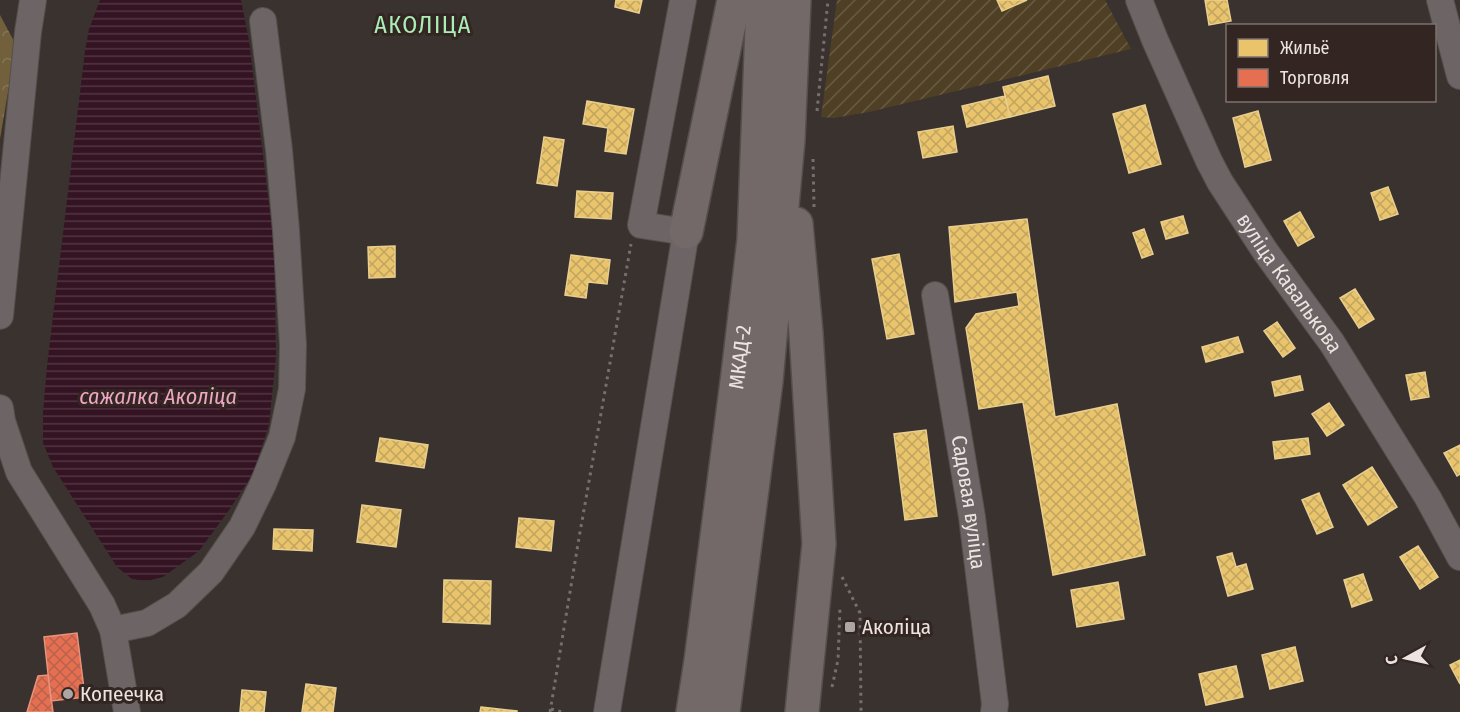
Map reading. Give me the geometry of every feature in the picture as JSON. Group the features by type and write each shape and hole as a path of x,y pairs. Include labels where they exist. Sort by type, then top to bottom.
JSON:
{"highway":[{"path":"686,232 734,0"},
{"name":"МКАД-2","path":"693,712 754,240 763,0"},
{"path":"723,712 766,381 788,140 794,0"},
{"path":"788,140 806,333 819,544 802,712"}],"street":[{"path":"0,316 33,0"},
{"path":"607,712 686,232 641,225 683,0"},
{"name":"вуліца Кавалькова","path":"1139,0 1220,182 1265,251 1332,343 1428,498 1460,557"},
{"path":"1440,0 1460,76"},
{"path":"113,630 147,623 177,605 211,572 242,527 264,484 282,437 292,389 293,345 279,150 263,21"},
{"name":"Садовая вуліца","path":"935,295 972,517 995,704 994,712"},
{"path":"0,408 19,472 102,605 113,630 127,712"}],"path":[{"path":"562,712 551,711 630,246 641,225"}],"green space":[{"path":"0,15 16,45 0,139"}],"shaded area":[{"path":"837,0 1105,0 1131,49 869,112 834,118 821,117"}],"water":[{"name":"сажалка Аколіца","path":"100,0 241,0 249,41 274,245 276,356 269,425 253,474 199,551 163,577 147,581 132,579 117,567 53,467 43,443 47,366 85,51 89,29"}],"building: Жильё":[{"path":"616,0 642,0 639,13 615,7"},
{"path":"997,0 1027,0 1002,11"},
{"path":"1205,0 1227,0 1231,21 1209,25"},
{"path":"1048,76 1055,106 1010,117 1003,87"},
{"path":"1005,96 1010,117 967,127 962,106"},
{"path":"587,101 634,109 626,154 605,151 608,128 583,124"},
{"path":"1145,105 1161,164 1129,173 1113,114"},
{"path":"1258,111 1271,160 1245,167 1233,118"},
{"path":"953,126 957,152 923,158 918,132"},
{"path":"544,137 564,140 557,186 537,183"},
{"path":"1388,187 1398,214 1380,220 1371,193"},
{"path":"577,191 613,193 611,219 575,217"},
{"path":"1300,212 1314,237 1298,246 1284,221"},
{"path":"1183,216 1188,233 1166,239 1161,222"},
{"path":"1027,219 1055,417 1117,404 1145,555 1053,575 1023,402 979,409 966,328 976,314 1019,306 1017,292 955,302 949,227"},
{"path":"1144,229 1153,254 1142,258 1133,233"},
{"path":"395,246 395,277 369,278 368,247"},
{"path":"899,254 914,334 887,339 872,259"},
{"path":"571,255 610,260 607,284 588,282 586,298 565,295"},
{"path":"1355,289 1374,319 1359,328 1340,298"},
{"path":"1277,322 1295,348 1283,357 1264,331"},
{"path":"1238,337 1243,352 1206,362 1202,347"},
{"path":"1425,372 1429,397 1411,400 1406,375"},
{"path":"1300,376 1303,390 1275,396 1272,382"},
{"path":"1329,403 1344,425 1327,436 1312,414"},
{"path":"926,430 937,516 905,520 894,434"},
{"path":"380,438 428,445 424,468 376,461"},
{"path":"1308,438 1310,454 1275,459 1273,442"},
{"path":"1460,445 1460,474 1457,476 1444,453"},
{"path":"1372,467 1397,507 1368,525 1343,485"},
{"path":"1319,493 1333,527 1317,534 1302,500"},
{"path":"362,505 401,510 396,547 357,542"},
{"path":"519,518 554,521 551,551 516,547"},
{"path":"274,529 313,530 312,551 273,549"},
{"path":"1418,546 1438,577 1420,589 1400,557"},
{"path":"1232,553 1236,567 1246,564 1253,589 1228,596 1217,557"},
{"path":"1363,574 1372,600 1352,607 1344,580"},
{"path":"444,580 491,581 490,624 443,622"},
{"path":"1118,582 1124,619 1077,627 1071,590"},
{"path":"1295,647 1303,681 1270,689 1262,655"},
{"path":"1460,660 1460,684 1450,665"},
{"path":"1236,666 1243,697 1206,705 1199,674"},
{"path":"306,684 336,688 333,712 302,712"},
{"path":"242,690 266,692 264,712 240,712"},
{"path":"481,707 517,711 517,712 480,712"}],"building: Торговля":[{"path":"77,633 85,697 51,701 44,637"},
{"path":"48,675 53,712 27,712 38,676"}],"place":[{"name":"Аколіца","path":"850,627"},
{"name":"Копеечка","path":"68,694"}],"district":[{"name":"АКОЛІЦА","path":"423,25"}]}
